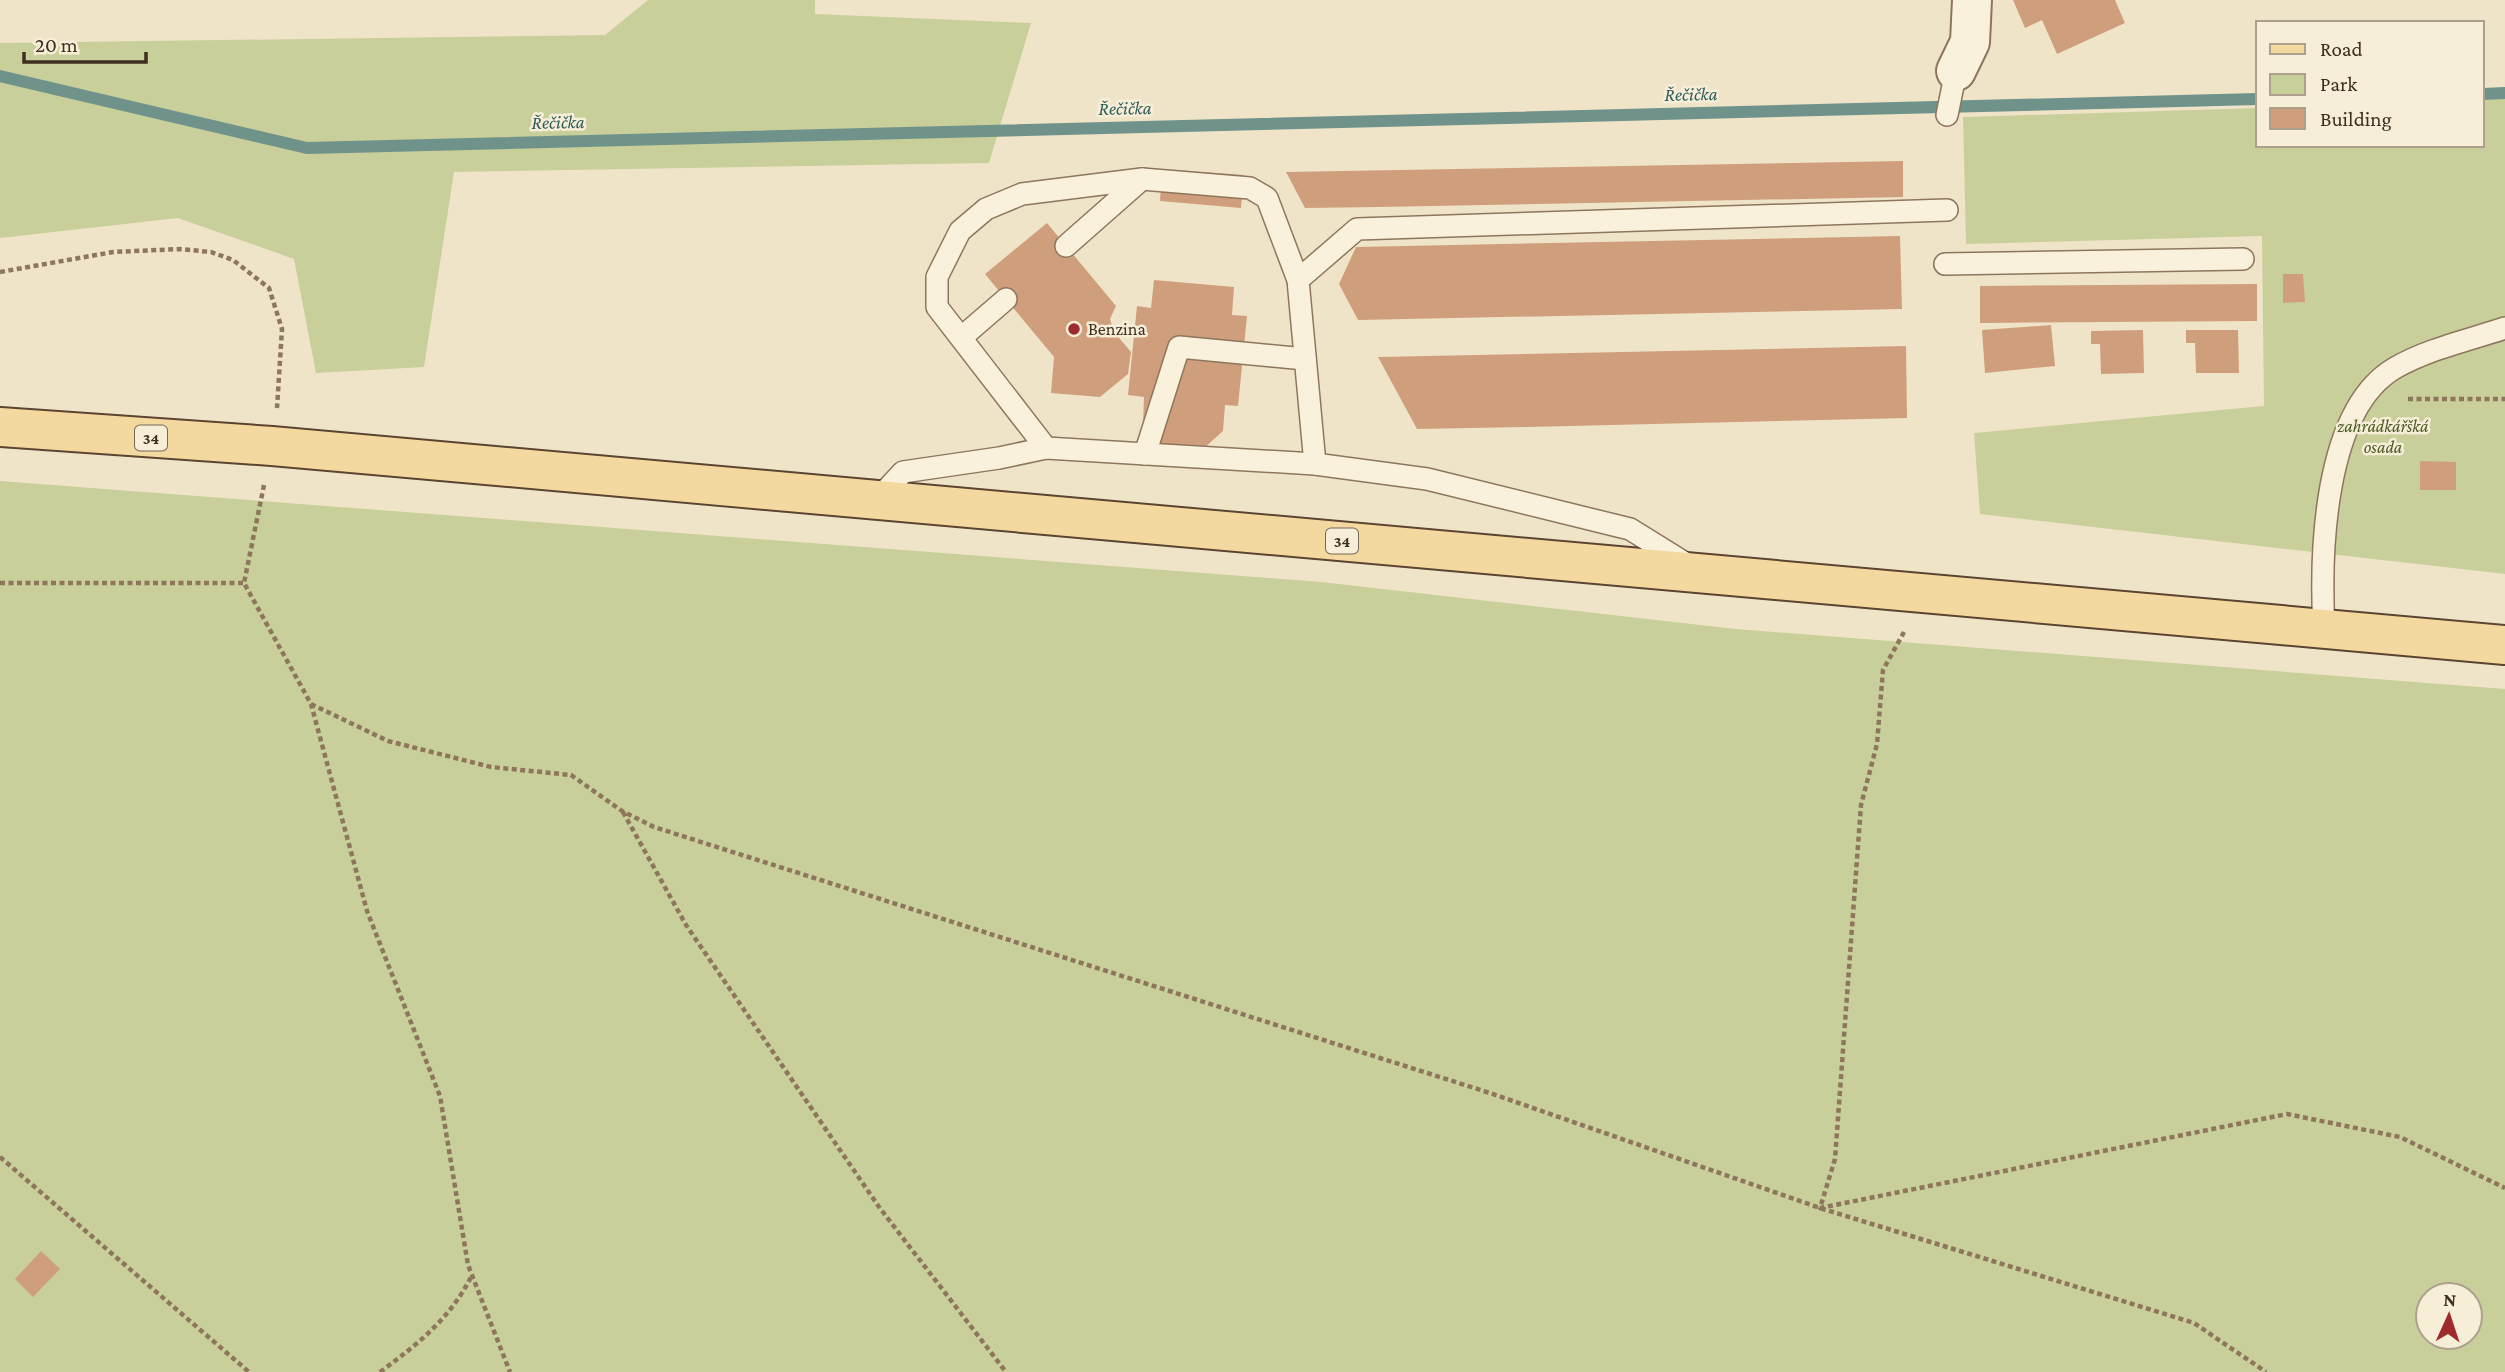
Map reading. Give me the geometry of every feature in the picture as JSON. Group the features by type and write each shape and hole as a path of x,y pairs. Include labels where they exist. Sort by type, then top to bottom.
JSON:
{"main road":[{"name":"34","path":"10,426 272,446 2505,645"}],"street":[{"path":"1956,71 1970,42 1972,0"}],"lane":[{"path":"1947,115 1956,71"},
{"path":"1066,246 1142,179"},
{"path":"1046,448 937,307 937,277 960,231 986,209 1022,194 1142,179 1250,188 1267,198 1298,280 1315,464"},
{"path":"1298,280 1357,229 1947,211"},
{"path":"1945,264 2243,259"},
{"path":"962,337 1006,299"},
{"path":"2324,629 2322,580 2336,464 2340,441 2352,414 2377,382 2394,368 2505,328"},
{"path":"1145,454 1179,348 1305,359"},
{"path":"877,500 903,472 1046,448 1315,464 1427,479 1630,529 1702,573"}],"path":[{"path":"0,272 113,252 180,249 211,252 233,260 269,288 282,329 272,446 244,583 311,704 367,911 440,1096 472,1275 510,1372"},
{"path":"2364,398 2505,399"},
{"path":"0,583 244,583"},
{"path":"1820,1208 1835,1158 1861,805 1877,744 1883,670 1903,635 1913,593"},
{"path":"311,704 388,741 491,766 571,775 622,811 654,827 1490,1093 1820,1208 2194,1323 2266,1372"},
{"path":"622,811 686,925 871,1196 1006,1372"},
{"path":"1820,1208 2287,1114 2400,1137 2505,1188"},
{"path":"0,1157 249,1372"},
{"path":"380,1372 425,1339 460,1300 472,1275"}],"green space":[{"path":"648,0 815,0 815,14 1031,23 989,163 454,172 424,367 316,373 294,259 178,218 0,238 0,43 605,35"},
{"name":"zahrádkářšká osada","path":"2505,96 2505,574 1980,514 1974,433 2264,406 2262,236 1966,244 1963,117 2256,108 2256,147 2484,147 2484,98"},
{"path":"0,481 1321,582 1736,629 2505,689 2505,1372 0,1372"}],"building":[{"path":"2013,0 2115,0 2125,23 2057,54 2042,20 2025,28"},
{"path":"1903,161 1903,197 1378,207 1305,208 1286,172"},
{"path":"1162,169 1244,175 1241,208 1160,201"},
{"path":"1047,223 1116,306 1110,319 1114,332 1131,352 1128,374 1100,397 1051,393 1054,357 985,274"},
{"path":"1900,236 1902,309 1358,320 1339,284 1356,247"},
{"path":"2283,274 2303,274 2305,302 2283,303"},
{"path":"1154,280 1234,287 1232,315 1247,316 1238,406 1225,405 1223,431 1182,468 1143,424 1144,397 1128,395 1137,306 1151,308"},
{"path":"2257,284 2257,321 1980,323 1980,286"},
{"path":"2051,325 2055,366 1985,373 1982,330"},
{"path":"2143,330 2144,373 2101,374 2100,344 2091,344 2091,331"},
{"path":"2186,330 2238,330 2239,373 2196,373 2195,343 2186,343"},
{"path":"1906,346 1907,418 1527,427 1417,429 1378,357"},
{"path":"2420,461 2456,462 2456,490 2420,490"},
{"path":"41,1251 60,1269 33,1297 15,1279"}],"waterway":[{"name":"Řečička","path":"0,76 307,148 2256,99"},
{"name":"Řečička","path":"2484,94 2505,93"}],"place":[{"name":"Benzina","path":"1074,329"}]}
